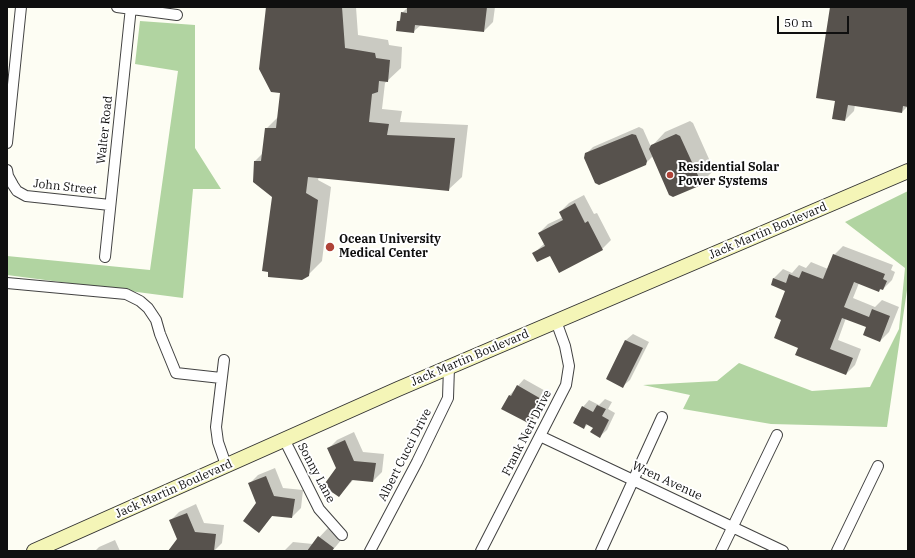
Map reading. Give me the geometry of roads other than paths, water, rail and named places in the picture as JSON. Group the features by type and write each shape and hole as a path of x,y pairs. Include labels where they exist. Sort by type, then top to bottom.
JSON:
{"street":[{"path":"7,143 21,7"},
{"path":"117,7 177,15"},
{"name":"Walter Road","path":"105,257 131,8"},
{"name":"John Street","path":"7,170 8,176 17,191 26,196 110,205"},
{"name":"Jack Martin Boulevard","path":"41,550 448,367 908,171"},
{"path":"7,283 126,294 140,301 148,308 156,320 160,334 176,373 221,378"},
{"name":"Frank Neri Drive","path":"482,551 566,385 569,366 565,346 556,321"},
{"path":"224,360 216,427 218,442 226,466"},
{"name":"Albert Cucci Drive","path":"370,551 417,462 448,398 448,367"},
{"path":"601,551 662,417"},
{"path":"720,551 777,435"},
{"name":"Wren Avenue","path":"540,436 733,526 783,551"},
{"name":"Sonny Lane","path":"284,440 319,509 342,535"},
{"path":"837,551 878,466"}],"place":[{"name":"Residential Solar Power Systems","path":"670,175"},
{"name":"Ocean University Medical Center","path":"330,247"}]}
